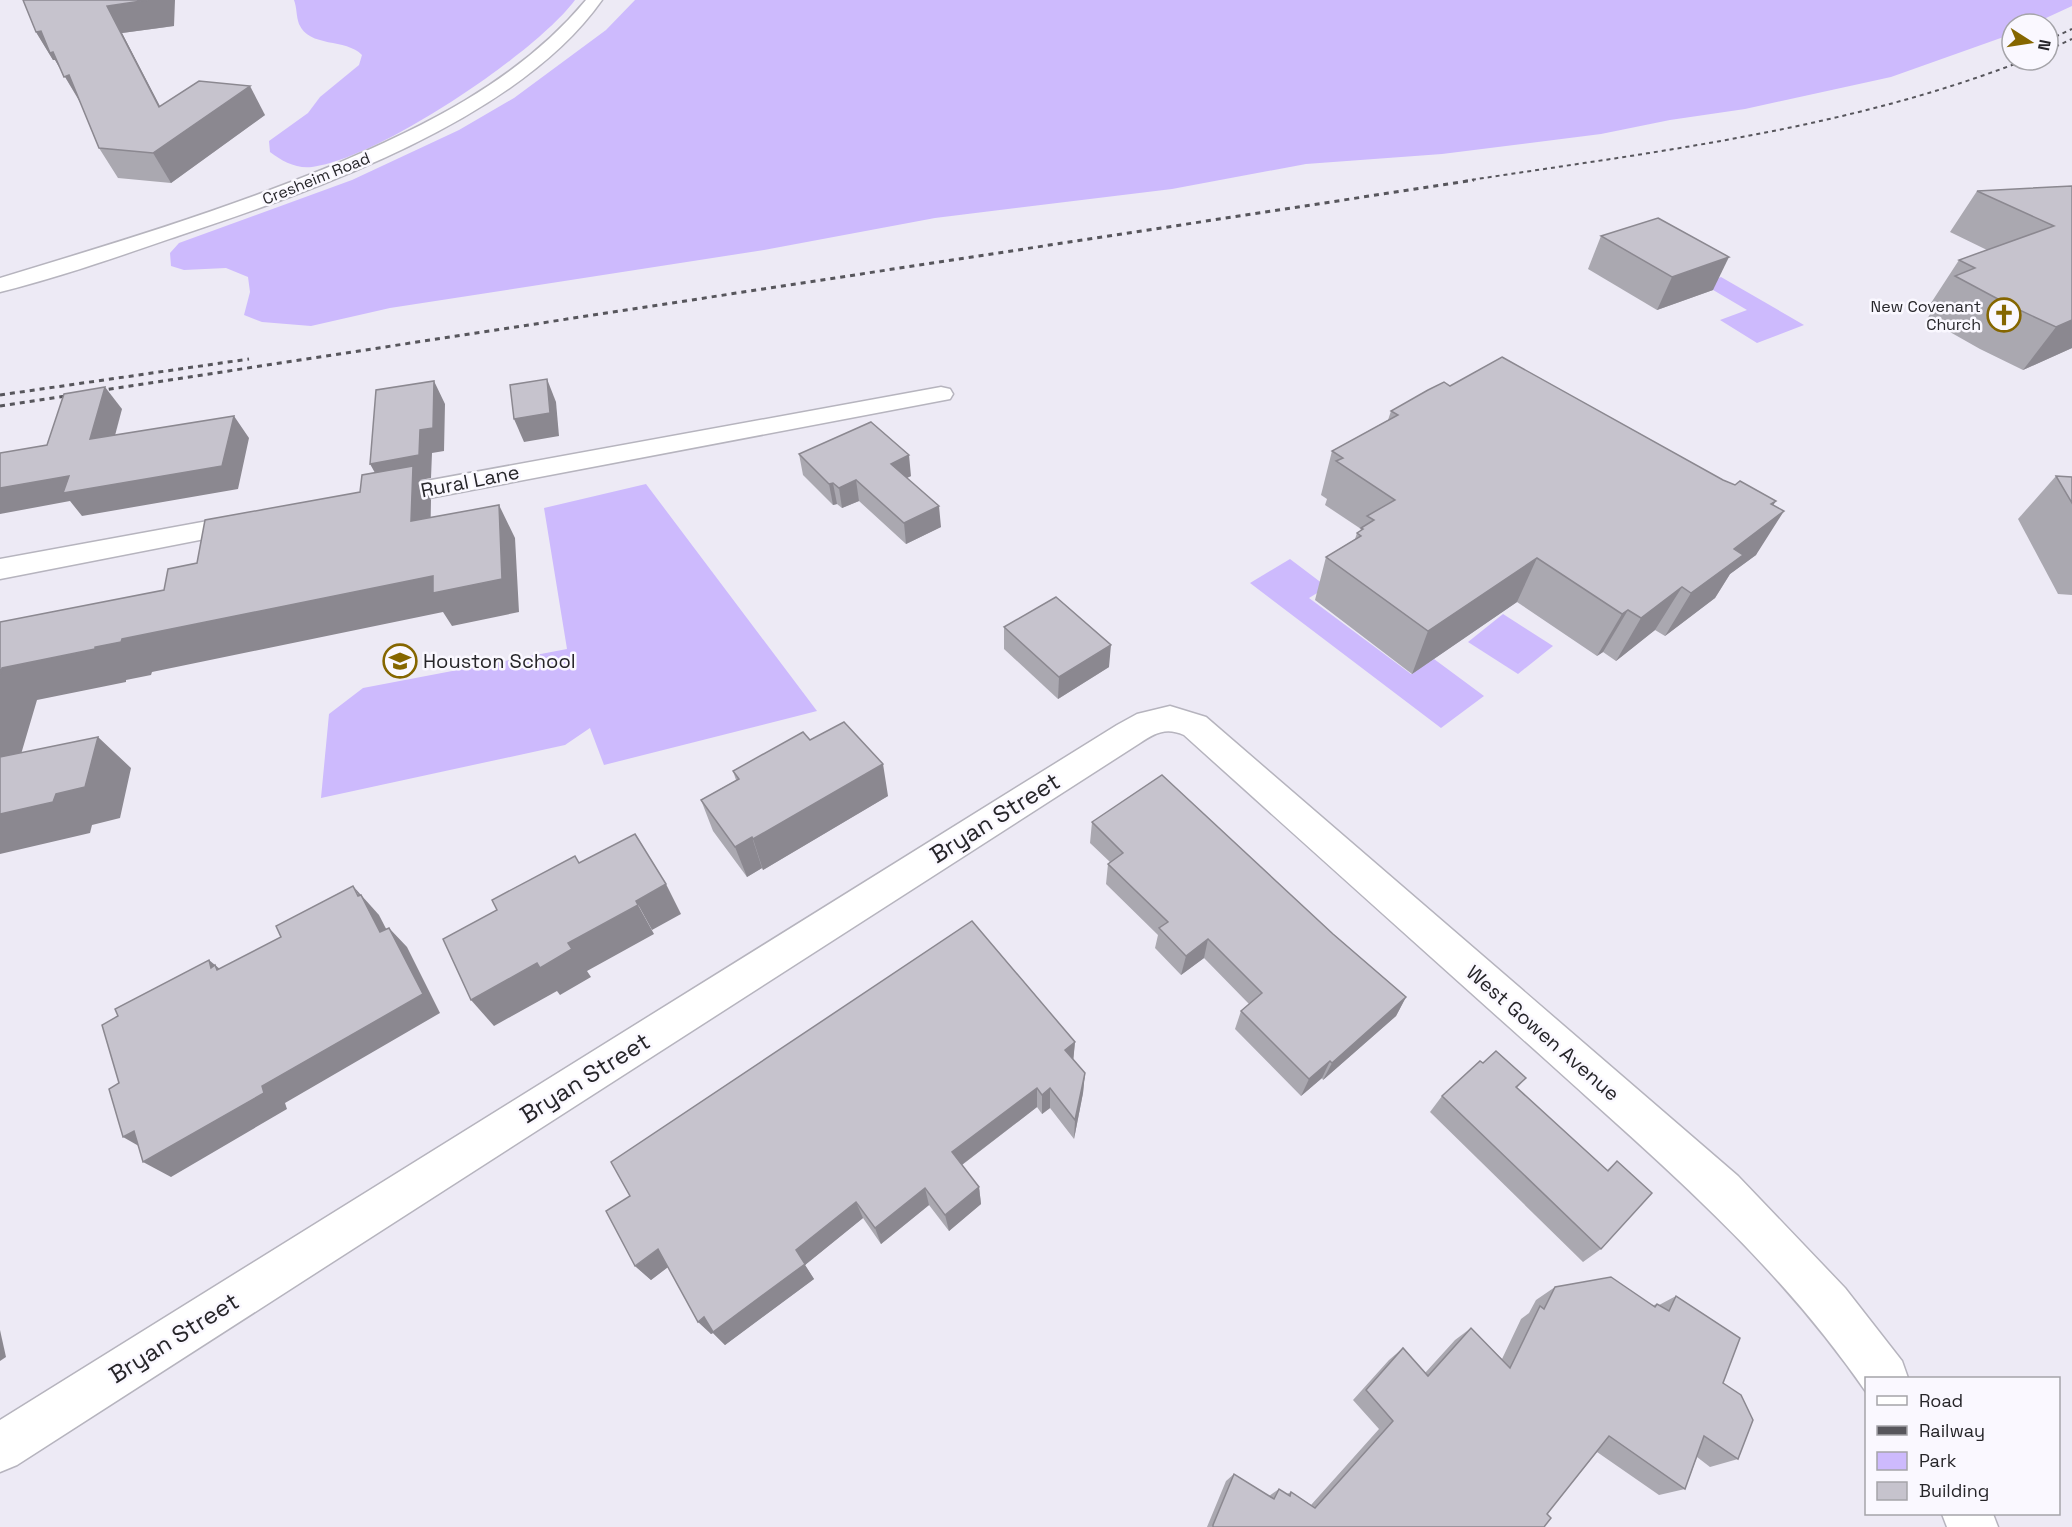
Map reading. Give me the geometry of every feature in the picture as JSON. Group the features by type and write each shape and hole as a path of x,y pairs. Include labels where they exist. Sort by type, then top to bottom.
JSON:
{"street":[{"name":"Cresheim Road","path":"0,285 219,215 313,182 373,155 470,105 515,76 566,34 594,0"},
{"name":"Rural Lane","path":"360,502 941,394"},
{"path":"0,569 267,519"},
{"name":"Bryan Street","path":"0,1448 1107,748 1148,723 1159,718 1172,717"},
{"name":"West Gowen Avenue","path":"1172,717 1195,726 1722,1191 1777,1245 1828,1303 1884,1377"}],"green space":[{"path":"294,0 575,0 527,47 492,74 414,125 341,160 312,167 300,167 270,152 269,141 308,113 320,97 359,65 362,55 347,46 319,40 304,32 298,21"},
{"path":"635,0 2072,0 2072,6 2059,12 2000,12 2000,38 1891,77 1745,109 1670,120 1601,134 1442,154 1306,164 1172,189 935,218 764,250 390,308 311,326 262,322 244,315 250,292 248,277 226,268 184,270 171,266 170,253 179,243 352,180 459,130 514,98 606,30"},
{"path":"1721,277 1804,325 1757,343 1720,320 1747,310 1703,284"},
{"path":"646,484 817,711 604,765 590,728 565,745 321,798 329,714 363,688 567,649 544,508"},
{"path":"1290,559 1327,587 1309,598 1411,674 1434,659 1484,696 1441,728 1250,583"},
{"path":"1503,614 1553,646 1518,674 1468,642"}],"building":[{"path":"23,0 148,0 107,6 159,107 199,81 250,86 153,153 99,148 69,75 64,77 41,31 36,32"},
{"path":"2072,186 2072,320 2056,327 1955,276 1975,268 1959,260 2054,226 1977,191"},
{"path":"1658,218 1729,257 1672,277 1601,236"},
{"path":"1502,357 1723,480 1735,485 1740,481 1776,501 1771,504 1784,511 1734,549 1743,555 1691,593 1682,587 1641,618 1628,610 1622,614 1537,558 1428,631 1326,557 1361,536 1357,533 1363,529 1361,528 1374,520 1367,516 1395,500 1336,461 1343,458 1332,451 1398,415 1391,411 1428,390 1444,382 1450,386"},
{"path":"547,379 550,413 514,419 510,385"},
{"path":"434,381 433,428 420,430 419,455 370,464 376,390"},
{"path":"105,387 90,439 234,416 222,466 63,493 69,476 0,488 0,453 47,445 64,394"},
{"path":"871,422 909,455 891,464 939,506 904,523 856,480 839,488 833,483 829,484 799,454"},
{"path":"413,466 411,521 499,505 502,579 433,593 433,576 122,639 121,642 95,647 95,649 2,668 0,674 0,622 164,590 168,569 197,563 205,520 360,492 362,475"},
{"path":"2056,476 2072,477 2072,503"},
{"path":"1056,597 1111,645 1059,677 1004,627"},
{"path":"844,722 883,764 753,839 752,837 735,847 701,800 739,779 733,771 803,732 810,740"},
{"path":"98,737 85,787 56,794 53,802 0,814 0,757"},
{"path":"1162,775 1333,934 1406,997 1332,1063 1330,1061 1309,1079 1241,1011 1262,993 1208,939 1186,956 1159,928 1168,922 1108,864 1123,853 1092,822"},
{"path":"635,834 666,884 636,901 638,905 568,943 572,949 540,968 537,963 471,1000 443,939 497,910 492,900 575,856 579,863"},
{"path":"353,886 358,896 361,895 380,932 389,928 423,994 262,1086 264,1093 143,1162 134,1131 123,1137 109,1089 119,1083 102,1025 118,1016 115,1009 209,960 211,968 215,965 217,970 281,937 276,926"},
{"path":"972,921 1075,1042 1065,1050 1085,1073 1075,1120 1050,1088 1042,1095 1037,1088 952,1152 979,1187 945,1215 925,1188 875,1228 856,1202 796,1250 805,1264 713,1332 704,1317 698,1322 658,1249 635,1266 606,1211 630,1196 611,1162"},
{"path":"1496,1051 1526,1078 1516,1087 1608,1171 1617,1161 1652,1193 1601,1249 1442,1096 1480,1061 1483,1063"},
{"path":"1611,1277 1655,1307 1657,1304 1669,1311 1676,1296 1740,1338 1723,1383 1741,1395 1753,1420 1738,1459 1704,1436 1685,1489 1609,1436 1547,1514 1551,1518 1544,1527 1213,1527 1234,1474 1274,1499 1279,1489 1290,1496 1291,1492 1315,1508 1393,1421 1366,1390 1403,1348 1428,1376 1471,1328 1510,1368 1540,1306 1544,1309 1555,1287"}],"railway":[{"path":"2060,34 2072,29"},
{"path":"2060,44 2072,39"},
{"path":"1464,181 1748,136 1888,104 2000,69"},
{"path":"0,406 1474,180"},
{"path":"0,395 249,359"}],"place":[{"name":"New Covenant Church","path":"2004,315"},
{"name":"Houston School","path":"400,661"}]}
